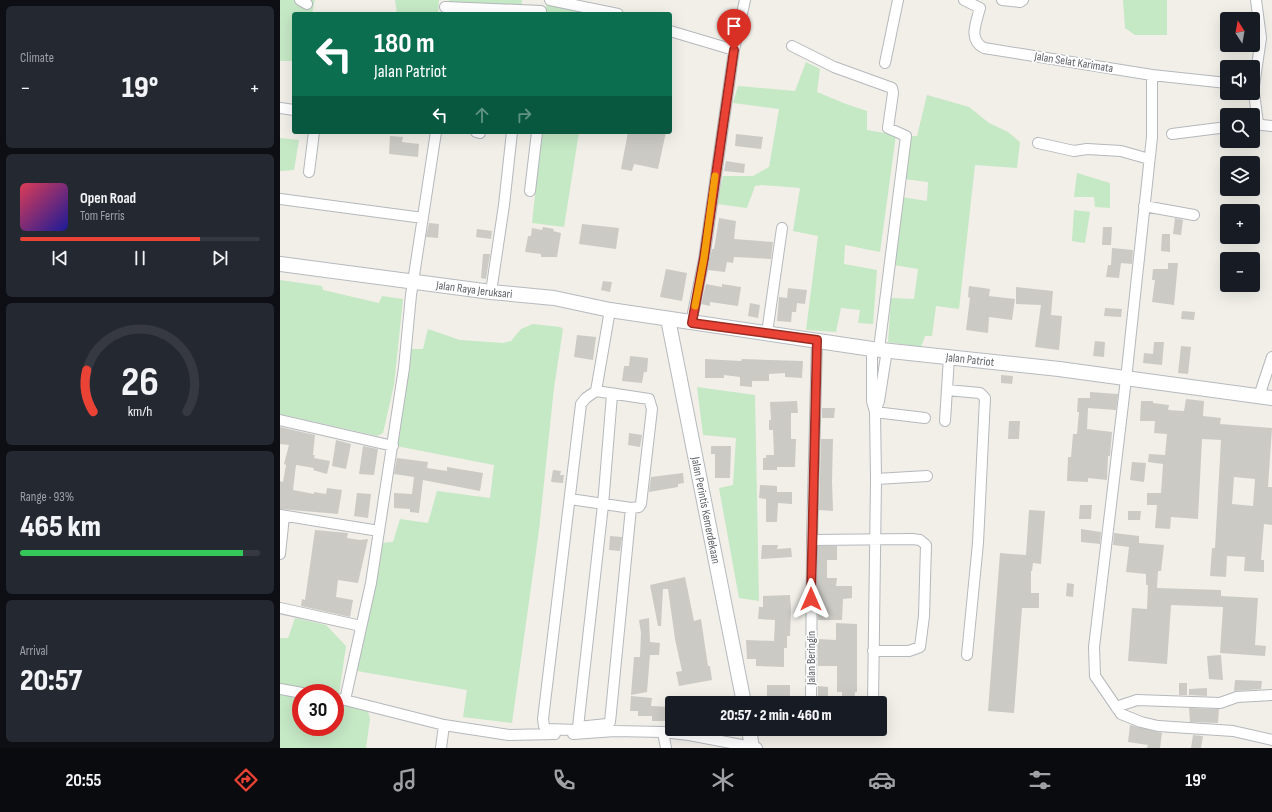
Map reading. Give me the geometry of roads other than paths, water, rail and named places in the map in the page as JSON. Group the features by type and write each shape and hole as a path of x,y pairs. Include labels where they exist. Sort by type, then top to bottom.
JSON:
{"street":[{"path":"445,7 541,12 543,0"},
{"path":"550,0 608,12"},
{"path":"692,323 704,258 734,50 745,0"},
{"path":"885,62 898,0"},
{"name":"Jalan Selat Karimata","path":"964,0 982,4 974,40 977,44 984,48 1152,75 1220,82"},
{"path":"1002,0 1020,2 1024,0"},
{"path":"1256,0 1261,38 1258,60"},
{"path":"672,32 734,50"},
{"path":"792,46 834,67 889,86 893,90 888,128 905,135 907,140 872,401 875,412 876,479 873,696"},
{"path":"1152,75 1152,137 1094,659 1095,676 1121,714 1141,722 1205,730 1233,731 1272,740"},
{"path":"280,108 292,110"},
{"path":"1260,124 1272,126"},
{"path":"1172,134 1220,128"},
{"path":"309,172 314,134"},
{"path":"344,686 361,626 371,583 393,446 404,368 412,287 436,134"},
{"path":"491,292 504,205 512,134"},
{"path":"530,191 537,134"},
{"path":"1038,143 1074,151 1087,148 1121,151 1149,159"},
{"path":"280,199 423,218"},
{"path":"1144,206 1194,215"},
{"path":"768,333 782,228"},
{"name":"Jalan Raya Jeruksari","path":"280,264 412,287 554,298 610,310 668,318"},
{"path":"610,310 596,391 586,398 581,404 543,720 544,726 547,729 578,731 610,722 631,508"},
{"name":"Jalan Patriot","path":"668,318 692,323 768,333 816,344 879,349 948,360 1126,379 1266,397"},
{"name":"Jalan Perintis Kemerdekaan","path":"668,318 743,696"},
{"name":"Jalan Beringin","path":"810,696 816,344"},
{"path":"1266,397 1272,357"},
{"path":"945,421 948,360"},
{"path":"946,390 980,393 985,398 978,535 967,655"},
{"path":"570,498 603,505 631,508 639,507 641,504 652,404 650,400 644,398 612,395 596,391"},
{"path":"578,731 603,505 612,395"},
{"path":"875,412 925,418"},
{"path":"280,420 393,446"},
{"path":"876,479 927,476"},
{"path":"280,554 282,516 379,531"},
{"path":"812,540 876,538 924,541 926,548 924,616 920,647 909,652 873,651"},
{"path":"280,608 361,626"},
{"path":"280,689 292,691"},
{"path":"1116,707 1137,700 1220,703 1237,697 1272,695"},
{"path":"344,701 444,725 509,735 578,731 663,732 689,735 754,747 751,736"},
{"path":"441,748 444,725"},
{"path":"663,732 666,748"}]}
